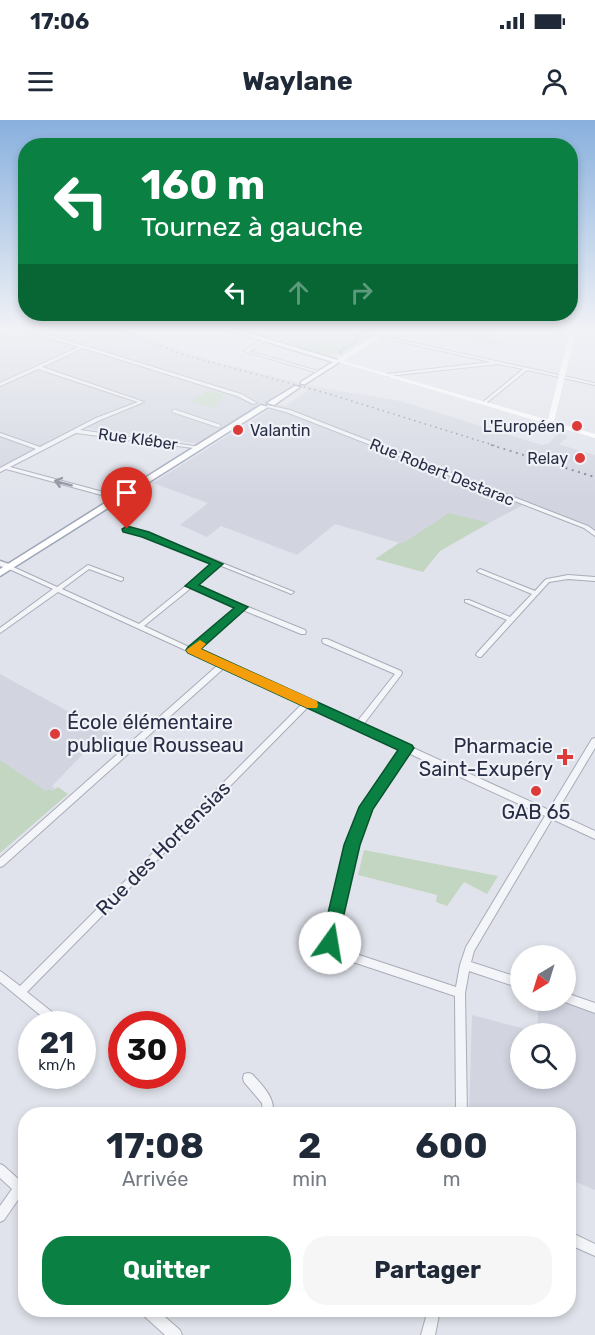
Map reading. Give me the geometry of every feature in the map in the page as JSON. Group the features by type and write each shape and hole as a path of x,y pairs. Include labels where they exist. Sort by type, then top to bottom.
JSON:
{"main road":[{"path":"3,568 201,448 263,405 297,387"},
{"path":"427,387 595,436"},
{"path":"551,423 560,387"}],"street":[{"path":"3,468 75,431 142,402 96,387"},
{"name":"Rue Robert Destarac","path":"212,387 263,405 288,411 586,527 595,534"},
{"path":"485,404 505,387"},
{"path":"174,411 219,426"},
{"name":"Rue Kléber","path":"75,431 201,448"},
{"path":"0,434 40,449"},
{"path":"3,468 120,498"},
{"path":"127,529 146,534 291,592"},
{"path":"140,627 218,564"},
{"path":"0,631 88,567 118,578"},
{"path":"3,568 57,589 193,650 595,835"},
{"path":"480,571 534,593"},
{"path":"478,655 547,580 552,578 595,579"},
{"path":"191,586 303,632"},
{"path":"467,602 510,619"},
{"path":"193,650 242,607"},
{"path":"325,641 399,673 358,726"},
{"path":"0,862 224,664"},
{"name":"Rue des Hortensias","path":"20,993 307,702"},
{"path":"462,1107 460,993 469,950 595,741"},
{"path":"407,748 366,807 352,845 330,943 340,954 460,993"},
{"path":"465,965 510,981"},
{"path":"0,976 42,1011"},
{"path":"576,1001 595,1008"},
{"path":"248,1078 265,1097 269,1107"},
{"path":"0,1170 18,1187"},
{"path":"0,1216 18,1196"},
{"path":"576,1242 595,1250"},
{"path":"159,1317 175,1335"},
{"path":"428,1335 432,1317"}],"shaded area":[{"path":"0,387 291,387 200,444 77,427 0,468"},
{"path":"299,387 315,387 400,401 542,445 548,444 559,433 568,436 558,446 595,455 595,530 587,524 527,503 462,537 426,528 403,544 335,524 297,555 221,526 207,537 180,525 208,503 153,483 278,404 285,406 309,390"},
{"name":"École élémentaire publique Rousseau","path":"0,674 111,735 91,753 86,751 52,786 55,789 52,791 46,791 0,760"},
{"path":"576,1007 595,1013 595,1190 576,1182 576,1107 469,1107 472,1015 510,1025 510,1089 576,1089 576,1023 538,1023 538,1011 576,1011"}],"green space":[{"path":"210,390 223,394 222,401 218,400 216,405 218,406 214,408 189,401"},
{"path":"449,513 489,523 440,551 423,572 375,559 399,543 403,543"},
{"path":"0,760 46,791 48,789 52,791 58,787 68,794 0,853"},
{"path":"364,850 498,876 487,894 464,882 447,906 436,902 437,895 358,875"}],"railway":[{"path":"302,387 496,446"},
{"path":"491,445 595,477"}],"slow traffic":[{"path":"200,644 193,650 312,705"}],"place":[{"name":"L'Européen","path":"577,426"},
{"name":"Valantin","path":"238,430"},
{"name":"Relay","path":"580,458"},
{"name":"École élémentaire publique Rousseau","path":"55,734"},
{"name":"Pharmacie Saint-Exupéry","path":"565,757"},
{"name":"GAB 65","path":"536,791"}],"route":[{"path":"127,529 146,534 218,564 191,586 242,607 193,650 407,748 366,807 352,845 330,943"}]}
